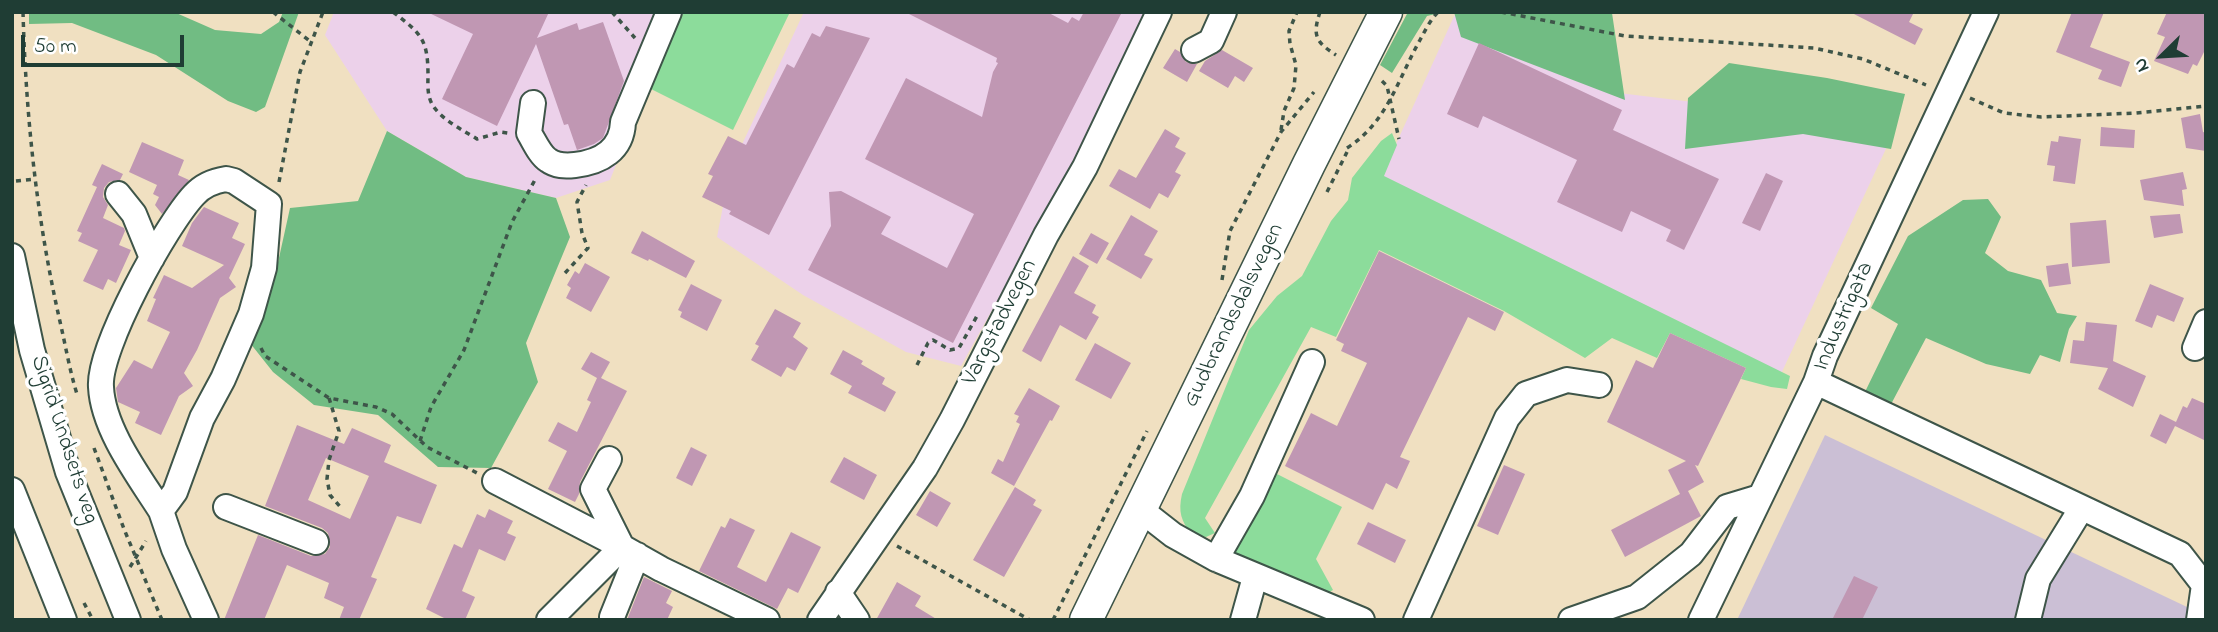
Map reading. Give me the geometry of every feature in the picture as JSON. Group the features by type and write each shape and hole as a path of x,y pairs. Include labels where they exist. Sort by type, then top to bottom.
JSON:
{"main road":[{"name":"Gudbrandsdalsvegen","path":"1086,620 1386,12"}],"street":[{"path":"533,103 529,133 547,160 562,166 605,157 622,135 623,122 669,12"},
{"name":"Vargstadvegen","path":"820,620 925,468 952,420 1046,235 1085,167 1159,12"},
{"path":"1195,50 1211,41 1224,12"},
{"name":"Industrigata","path":"1702,620 1816,382 1940,88 1986,12"},
{"path":"161,511 175,492 202,418 223,379 251,314 264,268 269,204 234,181 226,179 208,184 186,205 152,258 136,285 104,361 101,388 104,411 138,476 161,511 174,550 206,620"},
{"path":"118,194 134,214 152,258"},
{"name":"Sigrid Undsets veg","path":"12,256 32,349 65,460 128,620"},
{"path":"2195,348 2206,322"},
{"path":"1216,559 1252,496 1312,362"},
{"path":"1416,620 1507,418 1526,394 1567,380 1599,386"},
{"path":"1816,382 2180,554 2204,584 2199,620"},
{"path":"609,459 593,489 629,551 612,617"},
{"path":"495,481 767,620"},
{"path":"12,490 64,620"},
{"path":"1571,620 1637,597 1691,554 1727,508 1760,497"},
{"path":"226,508 316,542"},
{"path":"2028,620 2038,579 2081,509"},
{"path":"1141,510 1173,535 1216,559 1255,578 1362,620"},
{"path":"549,620 629,551"},
{"path":"1243,620 1255,578"},
{"path":"838,592 857,620"}],"path":[{"path":"23,12 27,118 35,179 54,295 78,398"},
{"path":"273,12 311,42"},
{"path":"269,204 279,181 297,85 323,12"},
{"path":"393,12 419,33 426,48 431,103 442,116 477,139 501,132 529,133"},
{"path":"612,12 651,54"},
{"path":"1281,132 1284,111 1294,88 1296,65 1289,31 1297,12"},
{"path":"1320,12 1316,36 1321,46 1336,55"},
{"path":"1309,164 1349,147 1365,135 1389,104 1418,44 1438,12"},
{"path":"1501,12 1625,36 1814,48 1863,59 2004,113 2041,117 2136,113 2206,106"},
{"path":"1378,77 1387,86 1399,139"},
{"path":"1222,282 1230,231 1281,132 1322,84"},
{"path":"565,273 588,248 582,233 577,202 594,170 605,157"},
{"path":"420,441 431,407 464,350 512,222 547,160"},
{"path":"16,181 35,179"},
{"path":"917,365 928,343 933,341 950,350 959,348 978,313"},
{"path":"251,314 253,337 265,356 329,398 376,407 392,414 420,441 445,457 495,481"},
{"path":"329,398 339,430 327,479 330,495 342,509"},
{"path":"1053,620 1151,422"},
{"path":"91,440 162,620"},
{"path":"878,536 1030,620"}],"shaded area":[{"path":"334,12 684,12 647,87 610,180 556,198 466,177 387,131 325,35"},
{"path":"804,12 1146,12 1075,161 961,366 906,352 803,295 717,237 730,170"},
{"path":"1456,12 1619,93 1701,103 1891,138 1780,376 1381,177"},
{"path":"1825,435 2206,616 2206,620 1737,620"}],"green space":[{"path":"29,12 174,12 215,30 261,34 279,22 283,12 299,12 265,107 256,112 228,101 156,55 72,23 29,24"},
{"path":"684,12 790,12 733,130 647,87"},
{"path":"1408,12 1444,12 1427,16 1392,73 1380,65"},
{"path":"1454,12 1612,13 1625,100 1461,37"},
{"path":"1729,63 1827,78 1905,94 1891,149 1803,134 1685,149 1688,98"},
{"path":"387,131 466,177 556,198 570,237 526,343 538,382 491,468 438,467 378,415 314,405 273,372 250,343 273,285 290,208 358,201"},
{"path":"1392,133 1397,145 1384,176 1790,376 1787,389 1741,379 1746,368 1670,333 1657,358 1612,338 1585,358 1504,311 1379,250 1336,337 1311,327 1205,518 1215,533 1206,537 1192,535 1181,516 1182,494 1249,330 1277,296 1302,276 1331,221 1348,200 1352,178 1381,141"},
{"path":"1988,199 2001,217 1985,253 2008,271 2041,280 2057,313 2077,316 2069,329 2060,362 2040,355 2030,374 1986,364 1926,338 1889,408 1863,396 1898,324 1871,308 1908,236 1963,200"},
{"path":"1277,474 1342,507 1316,559 1333,590 1321,597 1239,559 1233,550 1266,486"}],"building":[{"path":"427,12 549,12 537,38 577,23 579,30 603,22 624,81 603,138 577,150 568,124 564,125 536,44 497,126 442,99 473,34"},
{"path":"905,12 1047,12 1068,23 1072,17 1079,21 1084,12 1122,12 953,343 808,270 831,226 829,192 841,191 891,217 881,234 947,268 974,214 865,159 906,78 982,117 993,72 998,63 997,58"},
{"path":"1850,12 1914,12 1909,22 1923,29 1915,45"},
{"path":"2072,12 2104,12 2090,47 2130,62 2121,87 2098,79 2102,70 2056,52"},
{"path":"2167,12 2206,12 2206,48 2197,66 2193,64 2188,74 2154,61 2165,37 2157,34"},
{"path":"826,26 870,38 769,235 729,214 731,211 702,197 713,176 708,174 728,136 746,145 787,64 794,68 812,33 820,37"},
{"path":"1479,43 1622,110 1613,130 1719,179 1684,250 1666,241 1671,230 1631,211 1622,232 1557,202 1577,160 1483,116 1478,128 1447,114"},
{"path":"1175,49 1186,62 1197,64 1187,82 1163,68"},
{"path":"1222,50 1253,68 1244,82 1235,76 1228,88 1199,71 1205,61"},
{"path":"2200,114 2203,132 2206,133 2206,151 2186,148 2181,118"},
{"path":"2101,127 2135,130 2134,148 2100,146"},
{"path":"1165,129 1180,138 1175,147 1186,153 1175,172 1181,175 1168,198 1159,193 1150,209 1109,186 1119,169 1136,178"},
{"path":"2059,136 2081,139 2075,184 2053,181 2055,166 2047,165 2051,141 2058,142"},
{"path":"142,142 184,160 178,175 189,180 162,214 155,205 159,197 153,194 157,185 129,172"},
{"path":"102,164 123,174 120,180 109,182 104,188 103,197 108,205 103,218 124,228 119,245 131,250 116,283 108,279 103,290 83,281 98,250 78,241 82,233 77,231 97,187 92,185"},
{"path":"2183,172 2187,189 2182,190 2184,206 2144,200 2140,180"},
{"path":"1766,173 1783,181 1760,231 1742,223"},
{"path":"204,207 239,223 232,238 245,244 229,278 236,287 220,298 184,373 193,386 179,396 161,435 135,423 140,412 118,402 116,388 134,360 152,369 170,332 147,321 156,299 153,298 164,275 192,288 224,265 182,246 192,223"},
{"path":"2180,214 2183,233 2154,238 2150,216"},
{"path":"1131,215 1158,231 1144,255 1153,259 1141,279 1106,259"},
{"path":"2106,220 2110,263 2072,267 2070,223"},
{"path":"642,231 695,261 686,278 631,253"},
{"path":"1091,233 1109,243 1097,264 1079,254"},
{"path":"1379,251 1504,312 1495,331 1468,317 1400,457 1410,461 1397,489 1386,483 1373,510 1285,466 1311,413 1337,426 1367,363 1341,351 1344,344 1336,340"},
{"path":"1073,256 1089,266 1074,293 1096,305 1092,313 1099,317 1086,340 1060,325 1041,362 1022,351"},
{"path":"585,263 610,277 591,312 566,298 571,288 567,285 575,271 579,274"},
{"path":"2068,263 2071,284 2049,287 2046,266"},
{"path":"691,284 722,300 707,331 680,317 682,312 678,310"},
{"path":"2150,284 2184,298 2174,322 2157,315 2152,328 2135,321"},
{"path":"775,309 801,323 793,337 808,348 795,371 787,367 781,377 751,360 759,346 755,344"},
{"path":"2086,322 2117,325 2113,361 2146,376 2133,407 2098,389 2108,368 2070,363 2073,340 2084,341"},
{"path":"1670,333 1746,368 1698,466 1695,465 1704,482 1688,491 1701,516 1625,557 1611,530 1680,494 1668,470 1686,461 1607,422 1636,360 1653,368"},
{"path":"1095,343 1131,363 1111,399 1075,380"},
{"path":"843,350 885,378 882,384 896,392 885,412 848,393 852,386 830,374"},
{"path":"591,352 610,362 601,378 627,391 580,482 575,502 548,489 567,451 548,441 558,422 577,432 591,402 587,400 597,378 581,369"},
{"path":"1029,388 1060,406 1014,486 991,473 998,459 1003,462 1020,424 1016,422 1019,416 1014,414"},
{"path":"2192,398 2206,404 2206,441 2175,426 2166,444 2150,436 2160,414 2176,422 2183,406 2187,408"},
{"path":"297,425 344,444 352,428 391,445 384,462 437,485 421,524 397,516 371,577 377,579 359,620 339,620 344,607 324,598 329,583 287,565 264,620 224,620 258,535 311,556 325,554 330,547 328,533 322,528 265,506","holes":["326,458 369,476 350,519 308,500"]},
{"path":"691,447 707,455 692,486 676,478"},
{"path":"844,457 877,475 864,500 830,482"},
{"path":"1504,465 1525,474 1498,535 1477,526"},
{"path":"1015,487 1036,500 1033,505 1042,510 1004,577 973,560"},
{"path":"930,491 951,503 937,527 916,515"},
{"path":"489,509 513,521 507,533 516,537 505,561 479,549 462,591 475,597 465,620 448,620 426,609 454,544 462,548 477,514 485,518"},
{"path":"730,518 755,530 737,567 766,582 791,532 821,547 798,593 788,588 777,609 699,571 721,526 725,528"},
{"path":"1368,522 1406,540 1395,563 1357,544"},
{"path":"1854,576 1878,587 1862,620 1832,620"},
{"path":"644,577 672,591 666,603 673,607 667,620 627,620"},
{"path":"897,582 921,596 915,606 938,620 876,620"}]}
